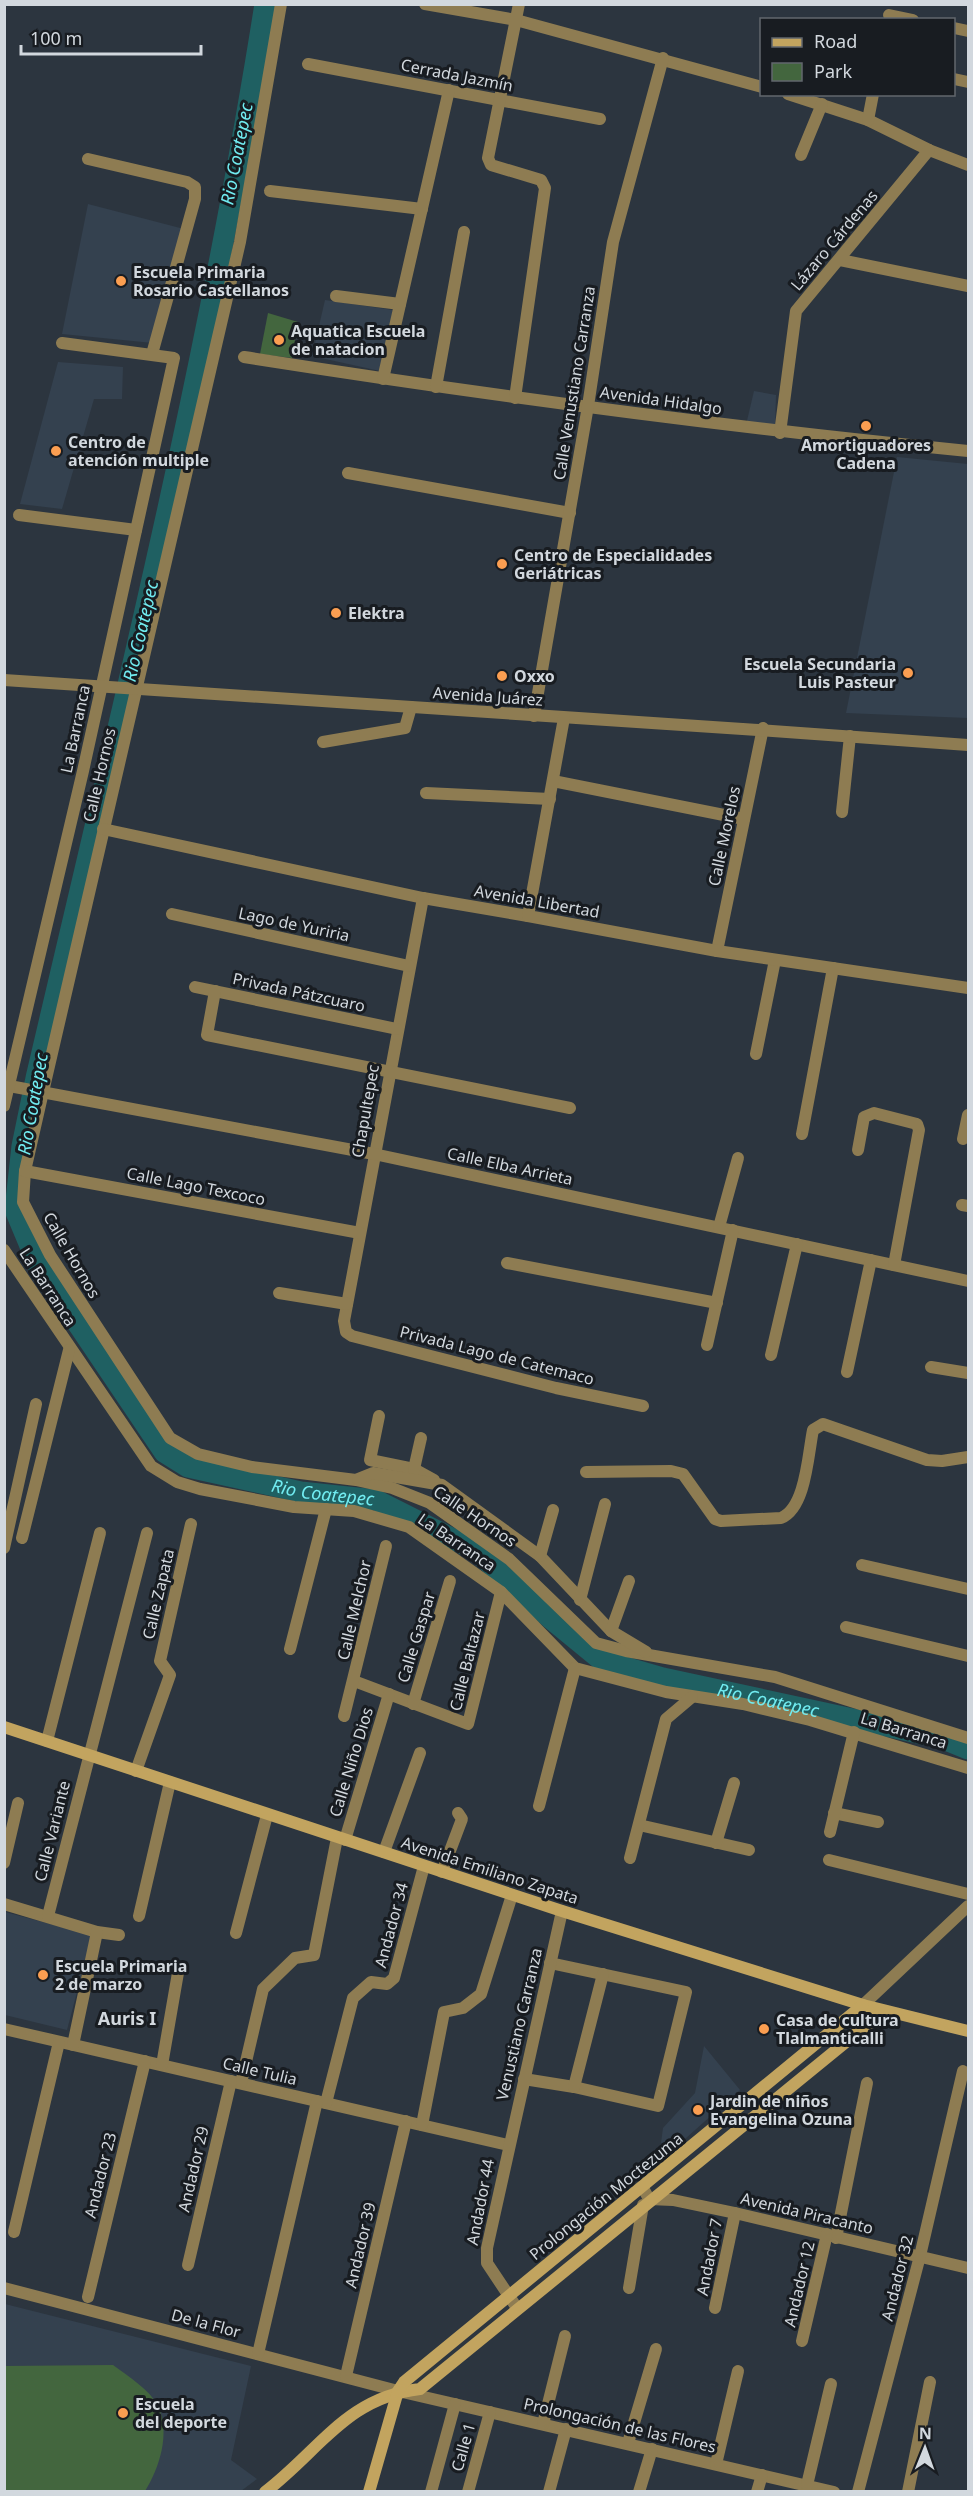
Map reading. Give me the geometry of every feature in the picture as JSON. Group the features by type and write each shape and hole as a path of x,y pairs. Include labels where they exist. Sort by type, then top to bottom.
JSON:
{"main road":[{"name":"Avenida Emiliano Zapata","path":"4,1727 562,1911 863,2005 969,2031"},
{"name":"Prolongación Moctezuma","path":"398,2391 420,2389 517,2308 863,2005"},
{"name":"Prolongación Moctezuma","path":"369,2492 398,2391 404,2382 507,2296 645,2197 884,2011"},
{"path":"265,2492 355,2411 375,2399 398,2391"}],"street":[{"name":"Calle Hornos","path":"281,4 240,242 41,1092 25,1171 23,1202 50,1255 170,1438 198,1454 252,1467 356,1480 392,1488 430,1503 509,1559 596,1643 775,1677 969,1738"},
{"path":"425,4 516,20 663,58 760,86"},
{"path":"514,398 545,188 541,180 491,165 488,158 519,4"},
{"path":"890,13 906,18"},
{"name":"Calle Venustiano Carranza","path":"534,716 588,406 613,242 663,58"},
{"name":"Cerrada Jazmín","path":"308,64 600,119"},
{"path":"383,379 449,90"},
{"path":"796,96 868,120 928,150 969,165"},
{"path":"868,120 873,96"},
{"path":"801,155 822,104"},
{"name":"Lázaro Cárdenas","path":"780,433 796,311 928,150"},
{"path":"62,343 152,354 195,199 195,187 187,182 88,159"},
{"path":"270,191 422,209"},
{"path":"436,387 464,232"},
{"path":"840,260 969,286"},
{"path":"336,296 400,304"},
{"name":"La Barranca","path":"4,1106 107,685 136,530 174,358 152,354"},
{"name":"Avenida Hidalgo","path":"244,357 436,387 780,433 969,451"},
{"path":"348,473 570,513"},
{"path":"19,515 136,530"},
{"name":"Avenida Juárez","path":"4,680 107,685 564,718 763,728 969,746"},
{"path":"323,742 405,728 411,707"},
{"path":"528,916 564,718"},
{"name":"Calle Morelos","path":"717,951 763,728"},
{"path":"842,812 850,736"},
{"path":"553,781 744,819"},
{"path":"426,793 550,799"},
{"name":"Avenida Libertad","path":"103,829 423,897 717,951 969,988"},
{"name":"Chapultepec","path":"346,1332 344,1321 347,1304 423,897"},
{"name":"Lago de Yuriria","path":"171,915 409,966"},
{"path":"756,1054 775,960"},
{"path":"802,1134 833,968"},
{"name":"Privada Pátzcuaro","path":"195,987 397,1029"},
{"path":"215,991 207,1035 570,1108"},
{"name":"Calle Elba Arrieta","path":"8,1086 374,1154 969,1281"},
{"path":"858,1150 864,1118 868,1114 874,1113 917,1124 919,1130 894,1264"},
{"path":"963,1139 969,1115"},
{"path":"719,1227 738,1158"},
{"name":"Calle Lago Texcoco","path":"25,1171 360,1233"},
{"path":"707,1345 733,1230"},
{"path":"771,1354 797,1244"},
{"name":"La Barranca","path":"4,1250 69,1350 151,1466 177,1482 200,1489 294,1507 354,1511 410,1527 501,1592 575,1668 692,1697 743,1704 854,1732 969,1768"},
{"path":"847,1372 871,1260"},
{"path":"507,1263 717,1303"},
{"path":"279,1293 347,1304"},
{"name":"Privada Lago de Catemaco","path":"346,1332 352,1336 556,1389 643,1406"},
{"path":"22,1538 69,1350"},
{"path":"931,1367 969,1373"},
{"path":"4,1548 36,1404"},
{"path":"379,1416 370,1460 414,1469 442,1485 540,1556 611,1631 650,1655"},
{"path":"586,1472 671,1471 683,1474 715,1518 721,1521 781,1518 787,1515 799,1499 813,1430 816,1426 824,1424 927,1460 942,1461 969,1457"},
{"path":"414,1469 421,1438"},
{"path":"356,1480 373,1473 442,1485"},
{"path":"580,1600 605,1504"},
{"path":"290,1649 326,1509"},
{"path":"540,1556 553,1510"},
{"name":"Calle Zapata","path":"136,1771 170,1675 160,1661 191,1524"},
{"path":"47,1741 100,1533"},
{"name":"Calle Variante","path":"48,1916 147,1533"},
{"name":"Calle Melchor","path":"344,1716 386,1546"},
{"path":"862,1564 969,1589"},
{"name":"Calle Gaspar","path":"413,1704 450,1581"},
{"path":"611,1631 629,1581"},
{"name":"Calle Baltazar","path":"354,1681 468,1724 501,1592"},
{"path":"846,1626 969,1656"},
{"path":"539,1806 575,1668"},
{"name":"Calle Niño Dios","path":"236,2082 263,1989 295,1958 314,1955 341,1839 389,1694"},
{"path":"630,1857 666,1719 692,1697"},
{"path":"830,1832 854,1732"},
{"path":"384,1852 420,1753"},
{"path":"140,1916 170,1782"},
{"path":"716,1843 734,1783"},
{"path":"4,1863 18,1803"},
{"path":"442,1872 462,1819 458,1813"},
{"path":"834,1813 878,1822"},
{"path":"236,1933 267,1815"},
{"path":"639,1825 749,1850"},
{"path":"829,1860 969,1894"},
{"name":"Andador 34","path":"258,2354 321,2102 353,1998 371,1982 387,1984 394,1978 424,1866"},
{"path":"422,2124 444,2012 463,2008 481,1994 512,1895"},
{"path":"4,1904 97,1932 119,1935"},
{"name":"Prolongación Moctezuma","path":"863,2005 969,1906"},
{"name":"Venustiano Carranza","path":"508,2145 562,1911"},
{"path":"72,2045 97,1932"},
{"path":"524,2079 574,2087 658,2106 686,1992 550,1963"},
{"path":"162,2065 179,1967"},
{"path":"574,2087 603,1974"},
{"name":"Calle Tulia","path":"4,2029 508,2145"},
{"path":"14,2232 59,2042"},
{"name":"Andador 23","path":"88,2297 145,2061"},
{"name":"Andador 32","path":"858,2492 920,2256 963,2071"},
{"name":"Andador 29","path":"188,2265 236,2082"},
{"name":"Andador 12","path":"802,2341 832,2236 867,2083"},
{"name":"Andador 39","path":"346,2376 406,2121"},
{"name":"Andador 44","path":"508,2145 487,2248 487,2263 517,2308"},
{"path":"629,2288 645,2197"},
{"name":"Avenida Piracanto","path":"645,2197 673,2200 735,2213 969,2268"},
{"name":"Andador 7","path":"716,2308 735,2213"},
{"name":"De la Flor","path":"4,2288 398,2391"},
{"path":"543,2424 566,2336"},
{"path":"628,2443 656,2349"},
{"path":"716,2464 738,2371"},
{"path":"908,2492 930,2382"},
{"path":"807,2485 831,2384"},
{"name":"Prolongación de las Flores","path":"398,2391 834,2492"},
{"path":"431,2492 455,2404"},
{"name":"Calle 1","path":"468,2492 490,2412"},
{"path":"549,2492 566,2429"},
{"path":"639,2492 651,2449"},
{"path":"758,2492 762,2475"}],"shaded area":[{"name":"Escuela Primaria Rosario Castellanos","path":"88,204 184,229 153,343 62,334"},
{"path":"325,300 393,310 380,371 312,356"},
{"name":"Centro de atención multiple","path":"58,362 123,367 122,399 94,399 62,509 20,504"},
{"path":"754,391 776,395 775,429 746,425"},
{"path":"897,457 968,464 968,718 846,713"},
{"name":"Escuela Primaria 2 de marzo","path":"5,1912 92,1935 67,2030 5,2015"},
{"name":"Jardin de niños Evangelina Ozuna","path":"704,2046 740,2090 677,2146 661,2143 663,2128 695,2093"},
{"name":"Escuela del deporte","path":"5,2304 251,2366 231,2460 257,2479 241,2491 5,2492"}],"green space":[{"name":"Aquatica Escuela de natacion","path":"268,313 298,322 292,358 260,354"},
{"path":"113,2365 149,2394 158,2406 162,2417 162,2450 155,2472 145,2491 5,2491 5,2366"}],"waterway":[{"name":"Rio Coatepec","path":"265,4 217,274 130,677 36,1078 22,1146 15,1210 38,1265 164,1452 188,1467 301,1492 376,1500 475,1550 551,1619 601,1660 663,1678 941,1738 968,1749"}],"place":[{"name":"Escuela Primaria Rosario Castellanos","path":"121,281"},
{"name":"Aquatica Escuela de natacion","path":"279,340"},
{"name":"Amortiguadores Cadena","path":"866,426"},
{"name":"Centro de atención multiple","path":"56,451"},
{"name":"Centro de Especialidades Geriátricas","path":"502,564"},
{"name":"Elektra","path":"336,613"},
{"name":"Escuela Secundaria Luis Pasteur","path":"908,673"},
{"name":"Oxxo","path":"502,676"},
{"name":"Escuela Primaria 2 de marzo","path":"43,1975"},
{"name":"Casa de cultura Tlalmanticalli","path":"764,2029"},
{"name":"Jardin de niños Evangelina Ozuna","path":"698,2110"},
{"name":"Escuela del deporte","path":"123,2413"}],"district":[{"name":"Auris I","path":"127,2019"}]}
